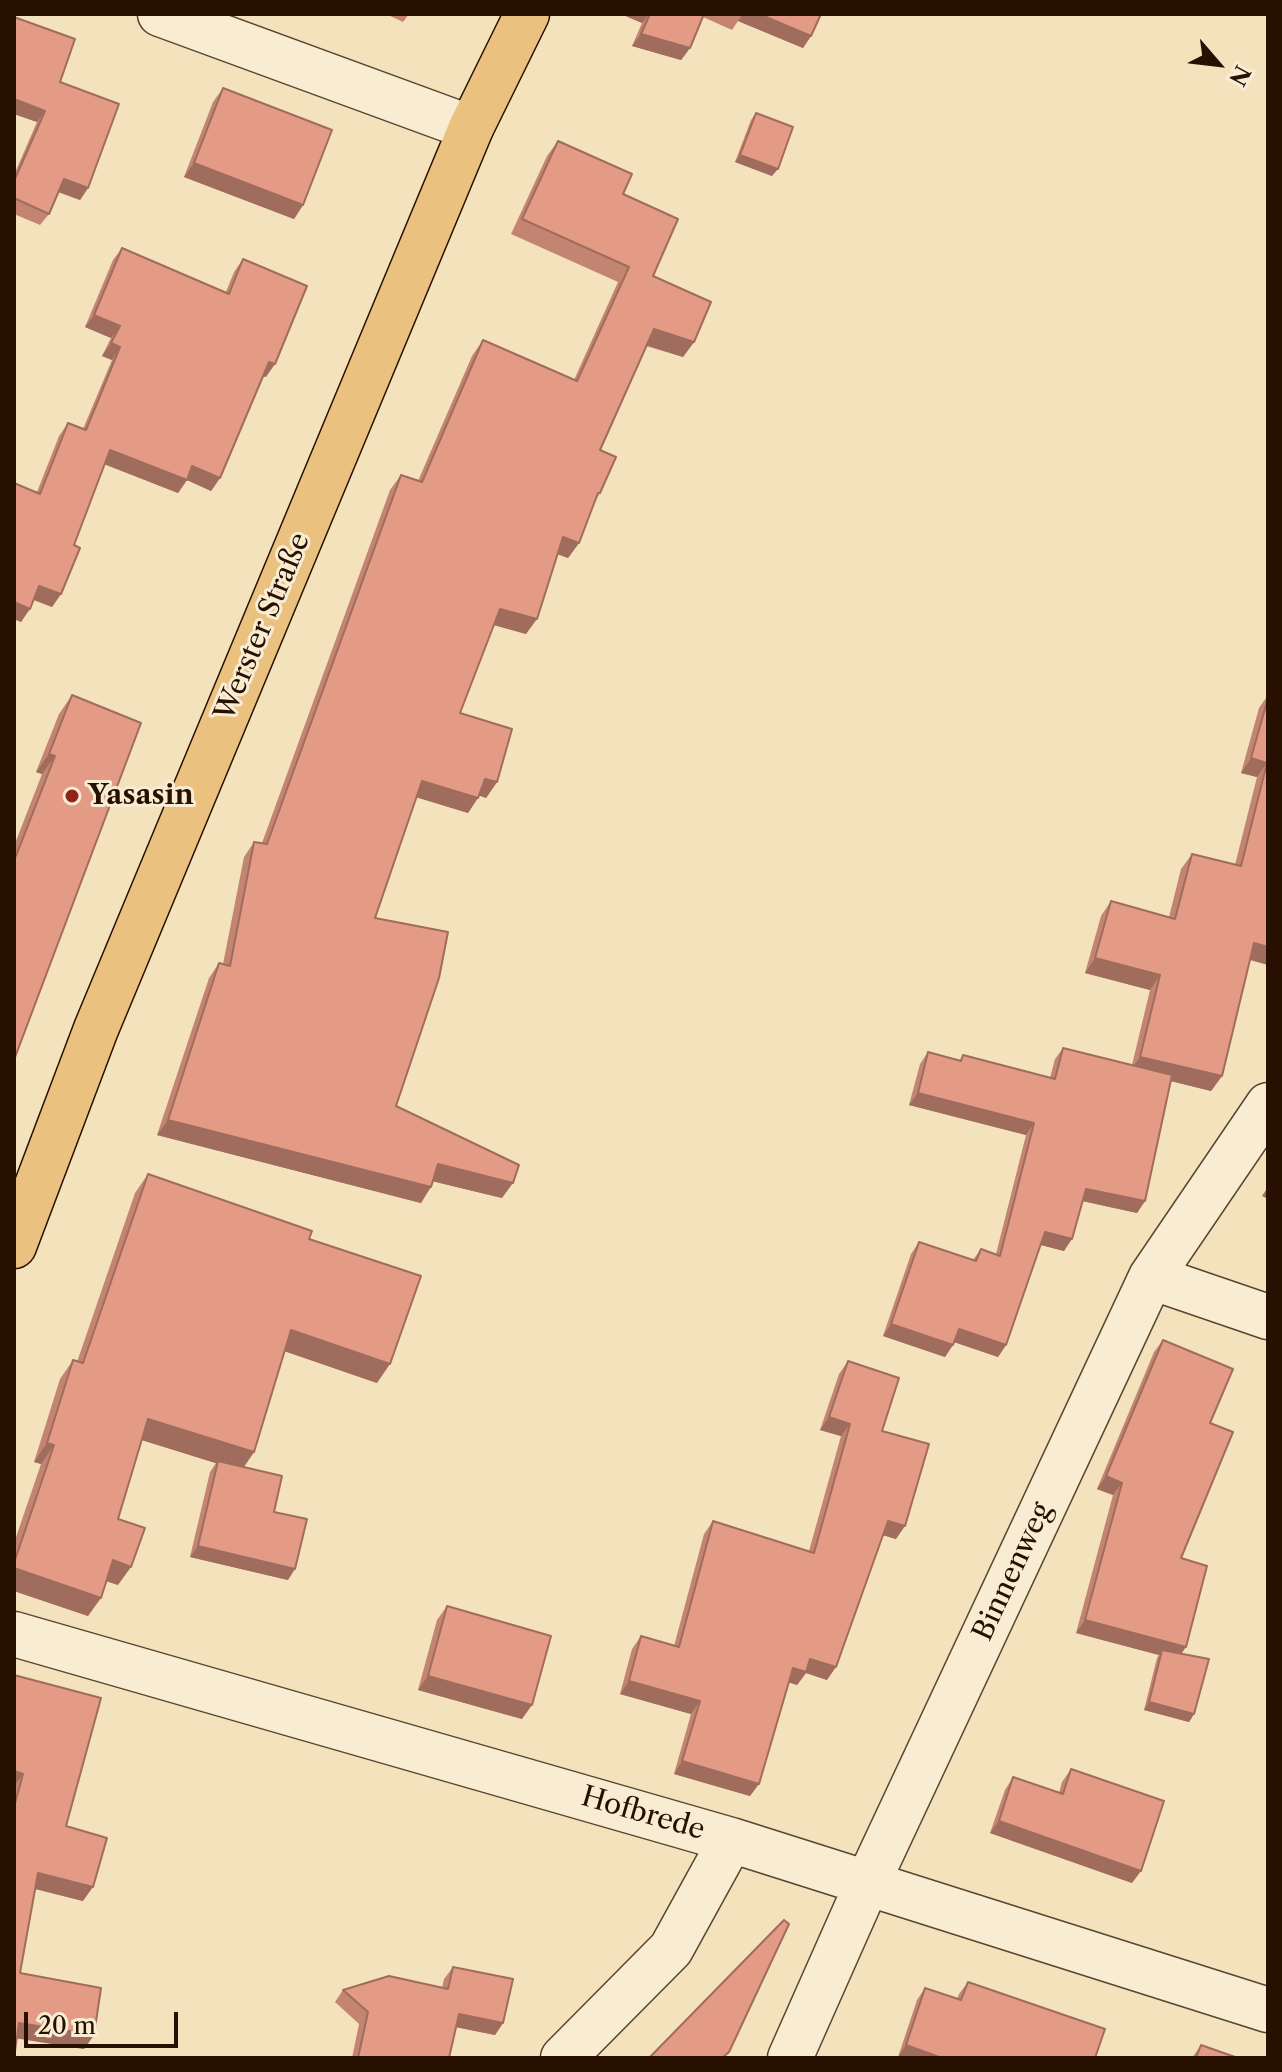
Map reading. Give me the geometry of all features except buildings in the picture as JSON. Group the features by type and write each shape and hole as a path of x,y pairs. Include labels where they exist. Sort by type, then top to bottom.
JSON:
{"main road":[{"name":"Werster Straße","path":"14,1244 96,1029 471,128 527,14"}],"street":[{"path":"160,14 471,128"},
{"name":"Binnenweg","path":"790,2058 868,1882 1151,1277 1268,1105"},
{"path":"1151,1277 1268,1317"},
{"name":"Hofbrede","path":"14,1634 731,1840 1268,2010"},
{"path":"563,2058 671,1949 731,1840"}],"place":[{"name":"Yasasin","path":"72,796"}]}
